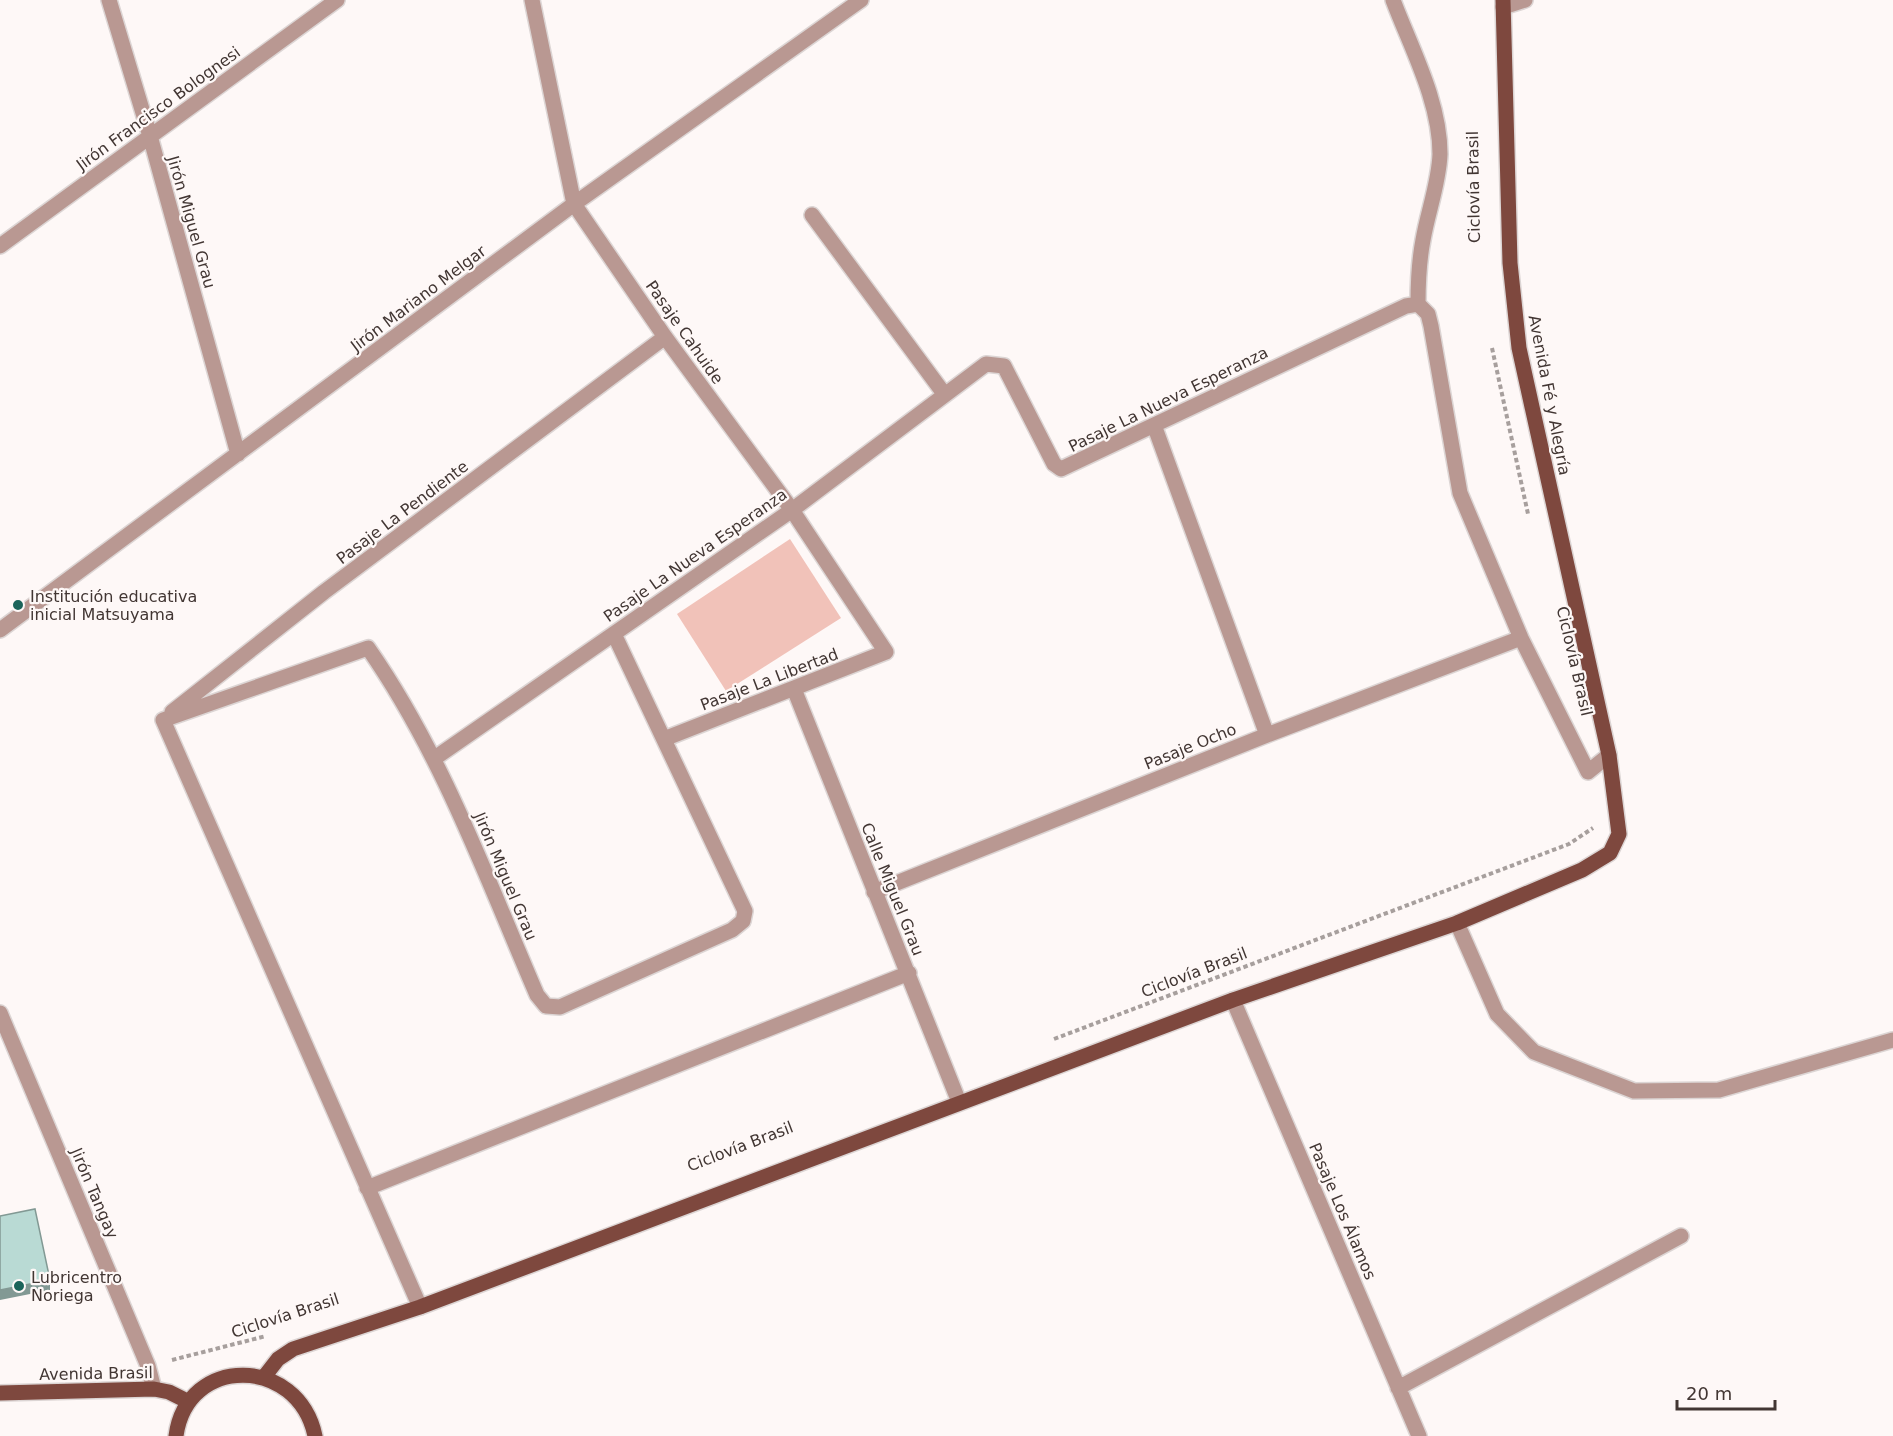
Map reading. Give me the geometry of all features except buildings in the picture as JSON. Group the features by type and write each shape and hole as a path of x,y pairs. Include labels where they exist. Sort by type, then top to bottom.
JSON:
{"main road":[{"name":"Avenida Fé y Alegría","path":"264,1377 278,1359 293,1349 420,1307 1233,1000 1457,922 1582,870 1610,853 1619,834 1610,755 1519,348 1510,263 1503,4"},
{"path":"176,1436 180,1417 189,1402 201,1390 215,1381 248,1374 264,1377 294,1394 308,1414 315,1436"},
{"name":"Avenida Brasil","path":"0,1393 154,1389 169,1392 189,1402"}],"street":[{"name":"Jirón Miguel Grau","path":"109,0 150,136 238,454"},
{"name":"Jirón Francisco Bolognesi","path":"0,246 337,0"},
{"name":"Pasaje Cahuide","path":"532,0 574,204 665,337 792,510 886,652"},
{"name":"Jirón Mariano Melgar","path":"0,630 574,204 861,0"},
{"path":"1393,0 1432,103 1440,153 1434,197 1423,239 1418,273 1418,304 1428,314 1431,326 1460,493 1521,639 1588,772 1610,755"},
{"path":"1503,4 1525,0"},
{"path":"812,215 945,395"},
{"name":"Pasaje La Nueva Esperanza","path":"435,758 792,510 986,364 1004,366 1054,464 1061,469 1406,306 1418,304"},
{"name":"Pasaje La Pendiente","path":"163,720 324,592 665,337"},
{"path":"1154,425 1267,735"},
{"path":"614,634 664,739"},
{"name":"Pasaje Ocho","path":"874,892 1267,735 1521,639"},
{"name":"Jirón Miguel Grau","path":"163,720 369,648 394,684 435,758 537,995 546,1006 560,1007 732,930 743,921 745,911 664,739"},
{"name":"Pasaje La Libertad","path":"664,739 886,652"},
{"name":"Calle Miguel Grau","path":"794,689 959,1102"},
{"path":"163,720 420,1307"},
{"path":"1457,922 1497,1014 1534,1052 1634,1091 1719,1090 1893,1040"},
{"path":"367,1188 909,973"},
{"name":"Pasaje Los Álamos","path":"1233,1000 1419,1436"},
{"name":"Jirón Tangay","path":"0,1013 148,1366 154,1389"},
{"path":"1398,1388 1681,1236"}],"path":[{"path":"1492,344 1494,364 1530,524"},
{"name":"Ciclovía Brasil","path":"1047,1042 1569,844 1585,835 1595,825"},
{"name":"Ciclovía Brasil","path":"148,1366 267,1335"}],"shaded area":[{"path":"790,539 841,618 726,691 677,614"}],"place":[{"name":"Institución educativa inicial Matsuyama","path":"18,605"},
{"name":"Lubricentro Noriega","path":"19,1286"}]}
